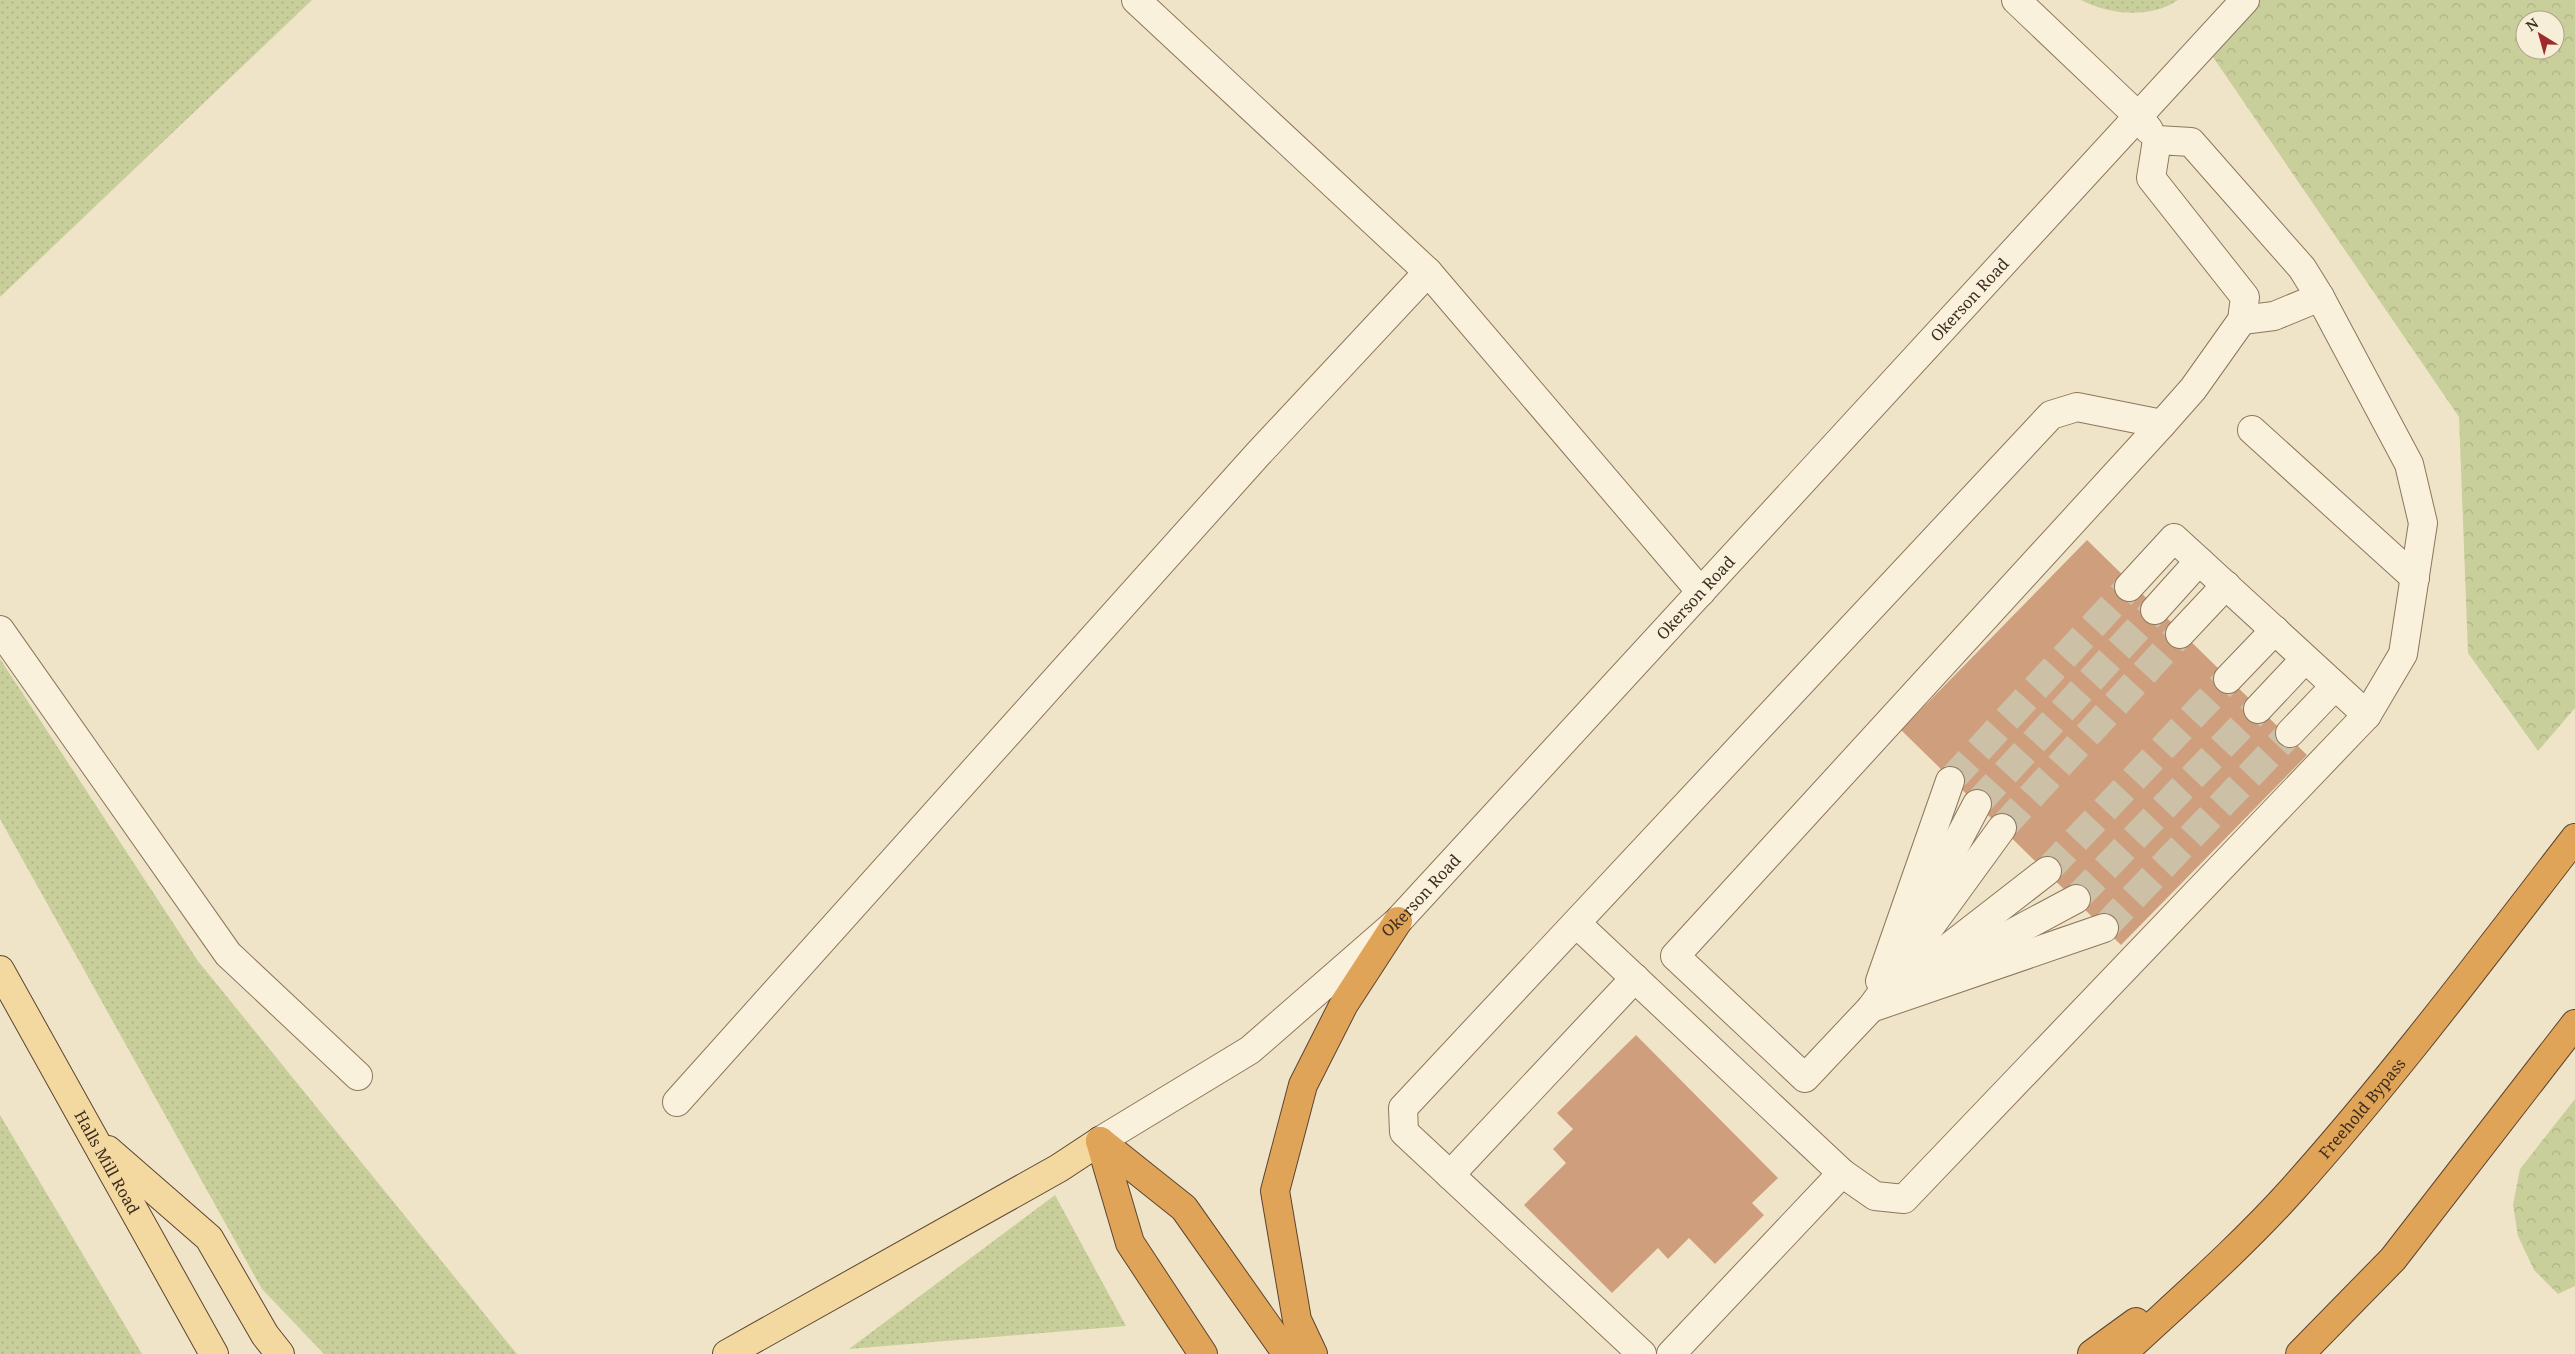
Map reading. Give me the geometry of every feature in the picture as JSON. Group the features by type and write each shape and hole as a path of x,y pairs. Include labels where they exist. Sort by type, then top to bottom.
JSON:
{"highway":[{"name":"Freehold Bypass","path":"2122,1354 2230,1254 2292,1190 2388,1078 2575,838"},
{"path":"1313,1354 1297,1320 1275,1191 1303,1085 1344,1004 1398,921"},
{"path":"2317,1354 2575,1024"},
{"path":"1100,1141 1130,1243 1203,1354"},
{"path":"1100,1141 1184,1208 1287,1354"},
{"path":"2092,1354 2230,1254"},
{"path":"2300,1354 2393,1259"}],"main road":[{"name":"Halls Mill Road","path":"0,970 214,1354"},
{"path":"94,1138 209,1238 265,1335 280,1354"},
{"path":"727,1354 1059,1168 1100,1141"}],"street":[{"path":"1136,0 1428,272 1701,592"},
{"path":"2002,828 1871,1008 1805,1078 1675,956 2162,424 2193,389 2242,320 2245,297 2151,178 2157,140 2138,116 2016,0"},
{"name":"Okerson Road","path":"1100,1141 1250,1050 1398,921 2245,0"},
{"path":"1576,923 1842,1173 1875,1196 1904,1199 2367,715 2403,654 2423,523 2409,464 2320,297 2302,268 2191,142 2157,140"},
{"path":"677,1102 1251,461 1428,272"},
{"path":"2242,320 2274,316 2320,297"},
{"path":"1642,1354 1404,1132 1403,1108 2051,415 2077,407 2162,424"},
{"path":"2252,430 2415,578"},
{"path":"2130,587 2174,538 2367,715"},
{"path":"2154,610 2199,561"},
{"path":"2180,634 2226,585"},
{"path":"0,630 228,954 358,1076"},
{"path":"2228,679 2275,630"},
{"path":"2258,709 2305,659"},
{"path":"2290,733 2335,686"},
{"path":"1871,1008 1950,781"},
{"path":"1871,1008 1976,804"},
{"path":"1871,1008 2047,871"},
{"path":"1871,1008 2076,900"},
{"path":"1871,1008 2104,928"},
{"path":"1450,1175 1635,978"},
{"path":"1671,1354 1842,1173"}],"green space":[{"path":"0,0 312,0 0,297"},
{"path":"2081,0 2178,0 2155,10 2130,13 2104,9"},
{"path":"2235,0 2575,0 2575,708 2538,751 2468,653 2459,417 2202,41"},
{"path":"0,659 198,961 517,1354 324,1354 262,1289 0,819"},
{"path":"2575,1099 2575,1286 2558,1294 2534,1270 2518,1236 2513,1205 2520,1169"},
{"path":"0,1115 142,1354 0,1354"},
{"path":"1055,1195 1126,1326 849,1349"}],"building":[{"path":"2087,540 2307,755 2121,945 1901,730"},
{"path":"1636,1035 1778,1178 1752,1203 1764,1215 1715,1264 1689,1238 1668,1259 1658,1248 1612,1293 1524,1205 1566,1163 1553,1149 1573,1129 1557,1113"}],"tunnel":[{"path":"1950,781 2129,587"},
{"path":"1977,804 2155,610"},
{"path":"2002,828 2180,634"},
{"path":"2047,871 2228,679"},
{"path":"2076,899 2258,709"},
{"path":"2104,928 2290,733"}]}
